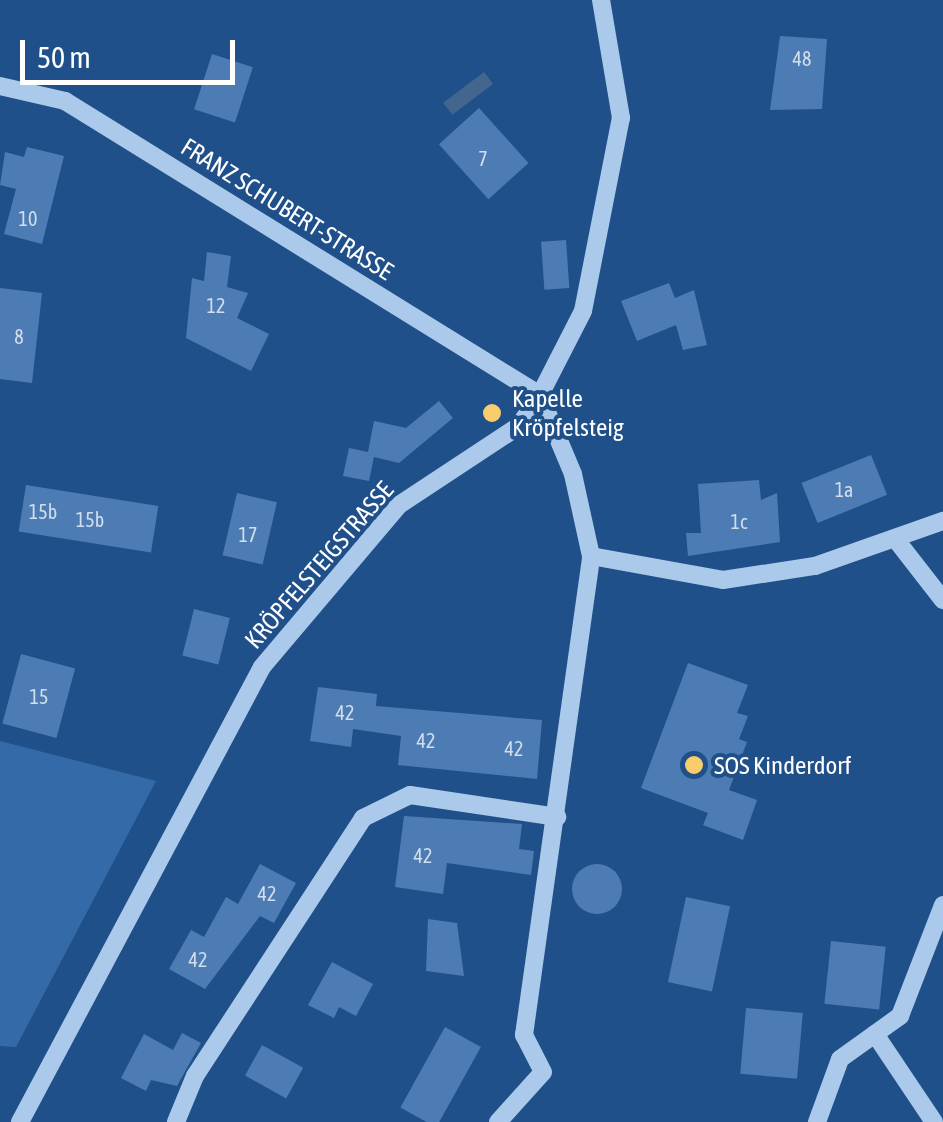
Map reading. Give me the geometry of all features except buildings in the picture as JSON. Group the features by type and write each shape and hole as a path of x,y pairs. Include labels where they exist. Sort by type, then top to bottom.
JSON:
{"street":[{"name":"KRÖPFELSTEIGSTRASSE","path":"20,1122 262,667 399,505 519,426 540,395 583,311 621,118 602,0"},
{"name":"FRANZ SCHUBERT-STRASSE","path":"0,86 65,100 540,395"},
{"path":"498,1122 542,1072 524,1036 592,556 574,474 540,395"},
{"path":"592,556 724,580 897,541 943,521"},
{"path":"897,541 943,600"},
{"path":"176,1122 194,1076 363,818 410,794 557,817"},
{"path":"817,1122 840,1059 900,1016 943,905"},
{"path":"876,1034 934,1122"}],"shaded area":[{"path":"484,72 493,84 452,115 443,103"},
{"path":"0,741 156,781 16,1047 0,1046"}],"place":[{"name":"Kapelle Kröpfelsteig","path":"492,413"},
{"name":"SOS Kinderdorf","path":"694,765"}]}
